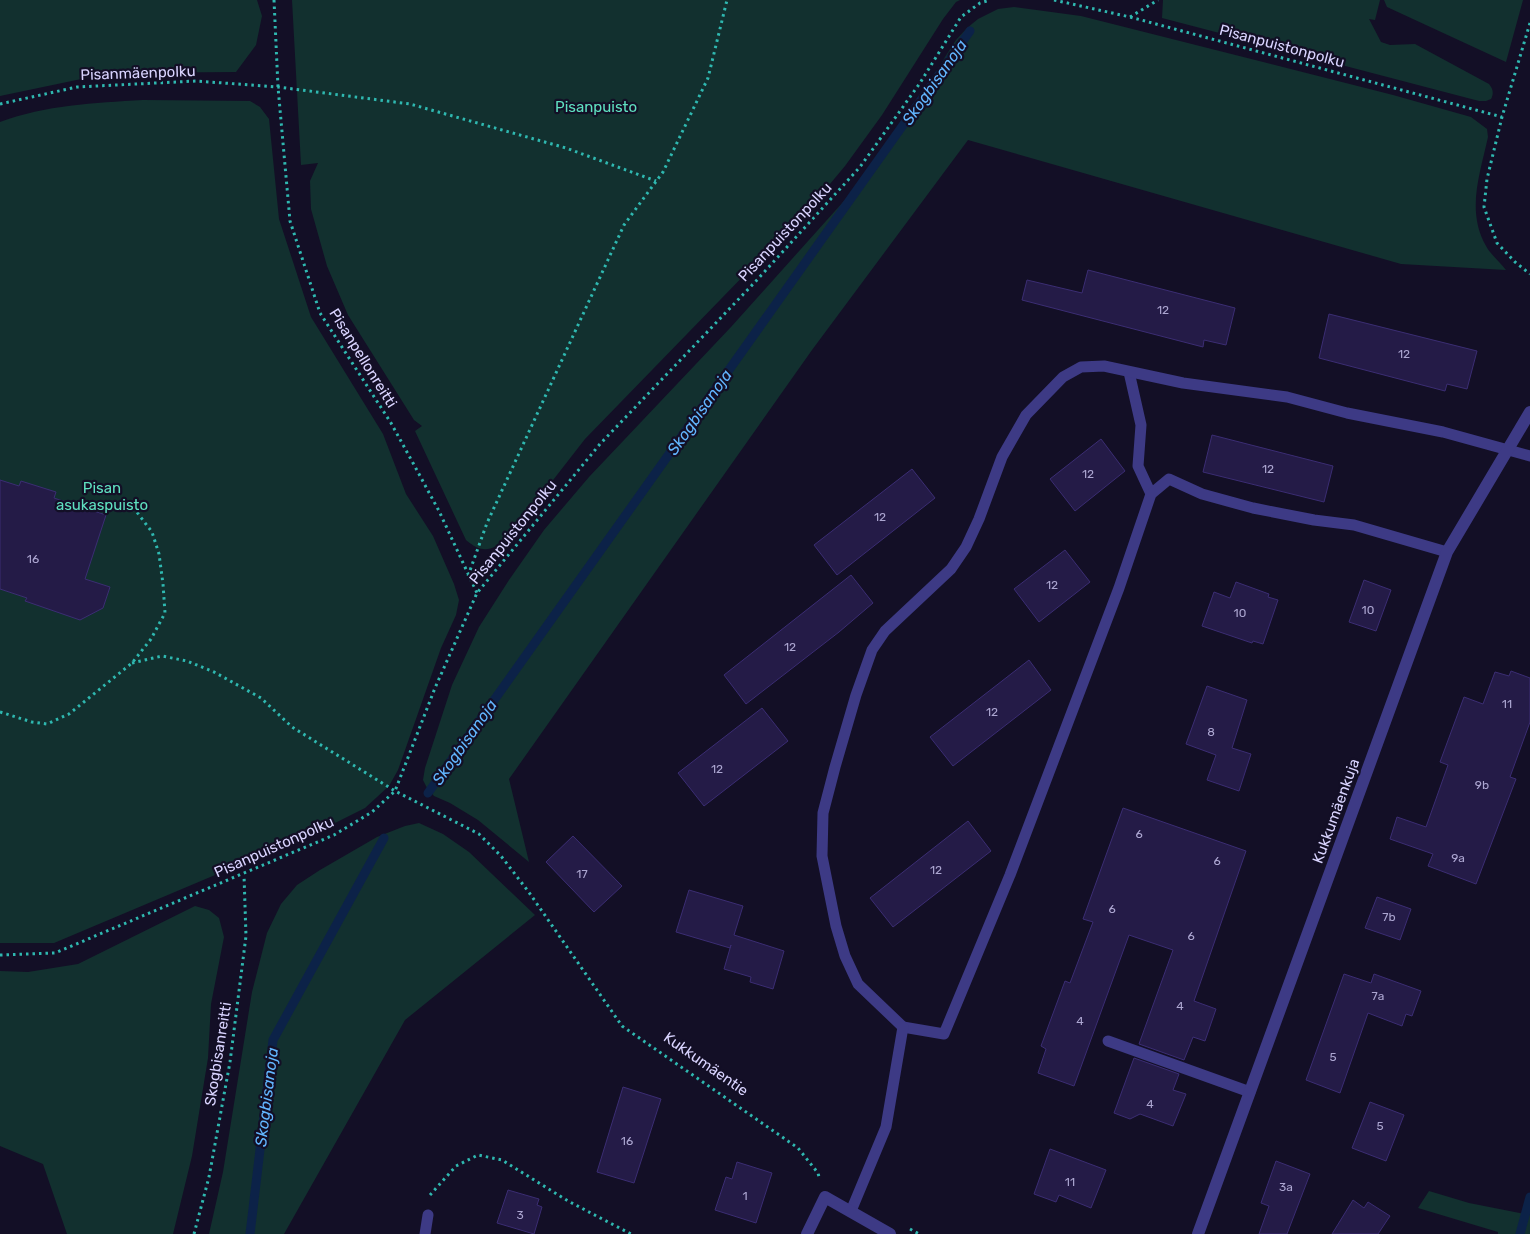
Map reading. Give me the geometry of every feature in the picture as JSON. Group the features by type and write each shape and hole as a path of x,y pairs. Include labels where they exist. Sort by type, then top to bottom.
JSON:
{"street":[{"name":"Kukkumäenkuja","path":"1198,1234 1446,552 1530,412"},
{"path":"807,1234 825,1197 890,1234"}],"lane":[{"path":"1446,552 1354,525 1314,520 1253,508 1202,494 1169,479 1151,494 1119,588 1010,875 944,1034 903,1027 858,984 845,956 836,926 822,856 823,813 856,695 872,650 885,631 951,568 966,547 980,519 1002,457 1026,415 1063,377 1081,368 1104,366 1183,383 1287,397 1347,413 1443,432 1530,456"},
{"path":"1129,372 1141,425 1138,466 1151,494"},
{"path":"850,1211 886,1128 903,1027"},
{"path":"1108,1041 1250,1092"},
{"path":"425,1234 428,1215"}],"path":[{"name":"Pisanpellonreitti","path":"274,0 278,87 290,220 320,313 396,431 439,511 476,593"},
{"path":"468,576 487,523 624,225 663,172 708,78 727,0"},
{"name":"Pisanpuistonpolku","path":"0,955 55,953 334,835 372,812 395,791 435,688 476,593 600,444 756,281 860,167 920,83 961,18 980,3 990,0"},
{"name":"Pisanpuistonpolku","path":"1054,0 1130,17 1502,117"},
{"path":"1130,17 1158,0"},
{"path":"1530,23 1502,117 1487,179 1484,207 1497,243 1515,262 1530,274"},
{"name":"Pisanmäenpolku","path":"0,104 77,86 196,81 278,87 410,104 566,148 656,181"},
{"path":"0,712 32,722 47,724 68,714 132,663 151,639 165,613 159,554 152,532 136,511 123,504"},
{"name":"Kukkumäentie","path":"132,663 162,656 187,661 214,672 261,698 292,727 395,791 479,834 501,856 528,891 622,1026 798,1148 818,1173 825,1197"},
{"name":"Skogbisanreitti","path":"194,1234 209,1177 230,1062 246,936 244,874"},
{"path":"428,1215 430,1195 456,1166 478,1155 502,1160 568,1200 630,1234"}],"green space":[{"path":"0,0 257,0 262,16 256,45 236,72 110,73 0,96"},
{"name":"Pisanpuisto","path":"292,0 960,0 956,2 943,19 882,115 845,166 804,215 773,247 758,256 754,265 585,439 508,538 497,546 482,549 466,540 415,431 422,426 414,420 348,315 327,266 311,209 310,181 318,163 301,165"},
{"path":"1163,0 1380,0 1375,20 1369,19 1381,42 1390,45 1415,44 1489,84 1493,91 1492,97 1486,101 1479,101 1162,18"},
{"path":"1384,0 1523,0 1506,62 1387,7"},
{"path":"1014,7 1081,16 1393,95 1471,117 1487,129 1488,137 1476,192 1477,219 1480,233 1490,252 1506,270 1401,264 968,140 812,350 509,779 529,862 478,820 450,803 434,796 423,780 425,768 452,685 479,627 544,530 589,477 731,327 887,153 914,116 956,40 978,19 998,9"},
{"name":"Pisan asukaspuisto","path":"143,100 250,101 260,107 269,119 279,219 311,317 383,434 406,494 433,536 459,600 456,615 441,648 398,770 389,786 365,808 317,832 54,943 0,943 0,122 53,108"},
{"path":"419,823 443,834 469,852 535,915 405,1020 284,1234 209,1234 223,1172 252,992 267,933 281,904 297,885 320,870 377,837 405,826"},
{"path":"195,906 209,910 219,918 224,937 211,1004 208,1058 192,1156 173,1234 67,1234 43,1164 0,1146 0,971 28,972 78,964"},
{"path":"1429,1191 1469,1203 1530,1215 1530,1234 1498,1234 1498,1232 1418,1208"}],"building":[{"path":"1088,270 1235,308 1226,345 1204,340 1203,347 1022,300 1027,280 1082,293"},
{"path":"1329,314 1477,351 1467,389 1447,384 1445,391 1319,358"},
{"path":"1212,435 1333,466 1324,502 1203,472"},
{"path":"1101,439 1125,471 1075,511 1050,479"},
{"path":"912,469 935,498 837,575 814,545"},
{"path":"0,480 19,486 21,481 56,492 54,498 106,515 85,579 110,587 103,608 80,620 25,601 27,598 0,589"},
{"path":"1065,550 1090,582 1039,622 1014,589"},
{"path":"851,575 873,603 839,632 746,704 724,675"},
{"path":"1364,580 1391,590 1376,631 1349,622"},
{"path":"1236,582 1269,594 1268,597 1278,600 1263,644 1253,641 1252,643 1202,626 1214,592 1230,598"},
{"path":"1029,660 1051,690 953,766 930,737"},
{"path":"1511,671 1530,678 1530,722 1510,777 1516,779 1476,884 1428,866 1433,854 1390,839 1397,817 1426,827 1448,765 1440,762 1464,697 1483,704 1495,672 1509,676"},
{"path":"1207,686 1247,700 1232,748 1251,754 1239,791 1207,780 1216,755 1186,744"},
{"path":"762,708 788,741 704,806 678,773"},
{"path":"1123,808 1246,851 1194,1001 1216,1009 1205,1041 1193,1037 1184,1060 1139,1044 1173,950 1129,935 1074,1086 1038,1073 1046,1049 1041,1046 1065,981 1070,983 1093,922 1083,919"},
{"path":"968,821 991,851 893,927 870,898"},
{"path":"573,836 622,886 594,912 546,862"},
{"path":"689,890 743,906 734,935 784,951 773,989 750,982 751,977 724,969 731,945 730,948 676,932"},
{"path":"1377,897 1411,909 1400,940 1365,928"},
{"path":"1344,974 1371,983 1374,974 1421,991 1412,1016 1406,1014 1402,1026 1368,1013 1340,1093 1306,1080"},
{"path":"1134,1058 1179,1074 1173,1090 1186,1094 1173,1126 1140,1114 1130,1119 1114,1113"},
{"path":"623,1087 661,1099 634,1183 597,1172"},
{"path":"1370,1102 1404,1115 1386,1161 1352,1148"},
{"path":"1050,1149 1106,1170 1091,1208 1059,1195 1056,1202 1034,1194"},
{"path":"1276,1161 1310,1174 1287,1234 1259,1234 1269,1206 1261,1203"},
{"path":"737,1162 772,1173 756,1223 715,1210 726,1177 732,1179"},
{"path":"508,1190 539,1199 537,1205 542,1207 534,1234 497,1223"},
{"path":"1353,1200 1364,1208 1368,1202 1390,1216 1378,1234 1332,1234"}],"waterway":[{"name":"Skogbisanoja","path":"428,793 970,31"},
{"name":"Skogbisanoja","path":"250,1234 273,1040 384,838"},
{"path":"1520,1234 1530,1197"}]}
